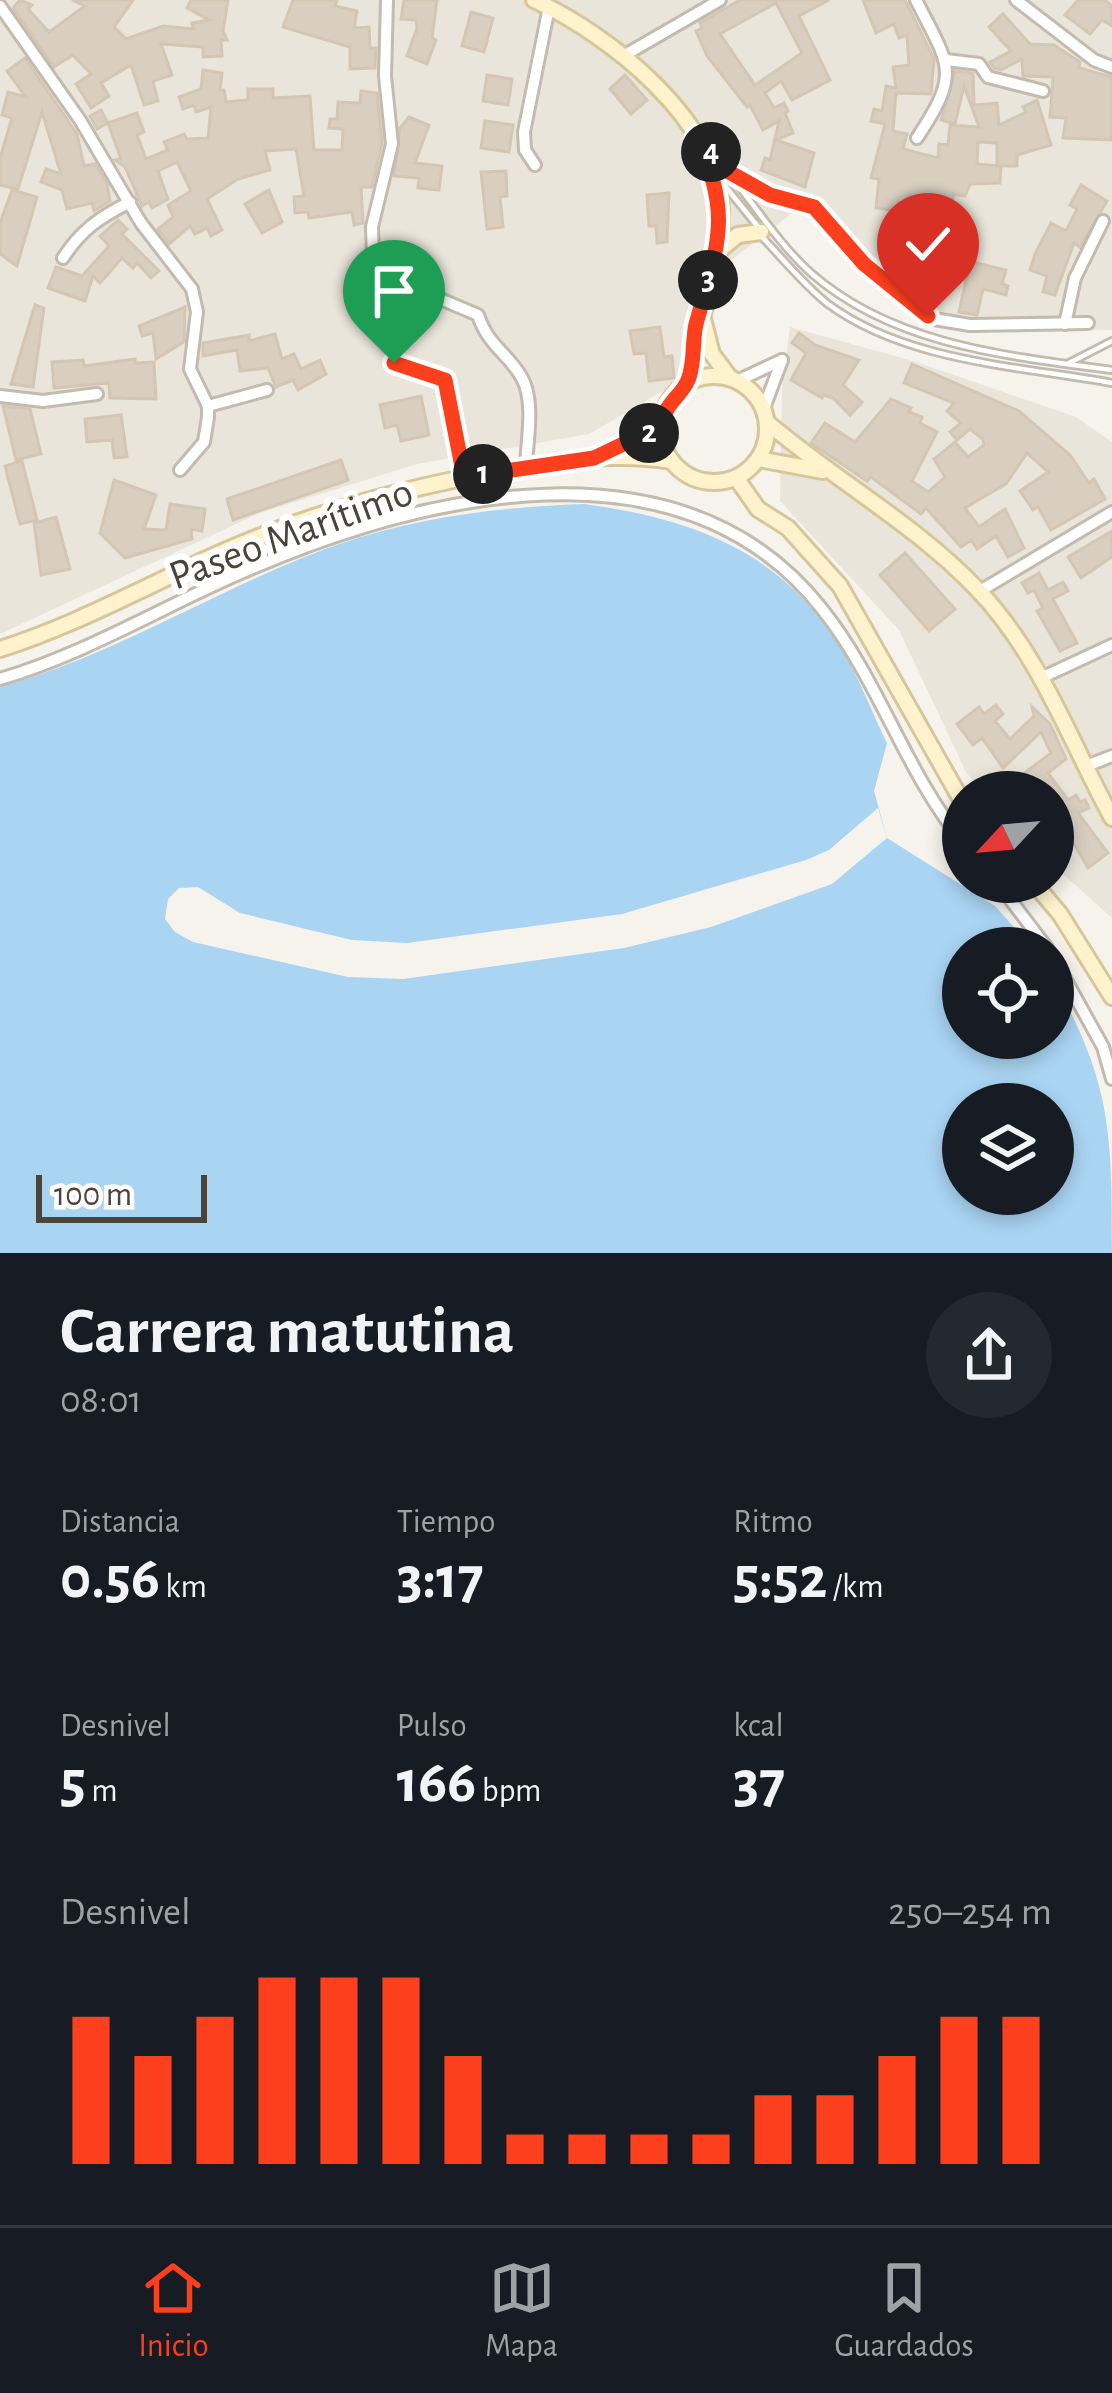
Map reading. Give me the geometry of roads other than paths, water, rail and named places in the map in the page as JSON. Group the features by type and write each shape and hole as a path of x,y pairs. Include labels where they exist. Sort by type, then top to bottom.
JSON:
{"main road":[{"path":"533,0 625,55 696,136 710,166 722,210 688,383"},
{"path":"714,256 729,239 761,232"},
{"path":"701,310 712,354 766,416 980,591 1041,678 1112,818"},
{"path":"733,379 708,376 688,383 669,401 661,426 671,461 698,481 736,479 759,459 766,416"},
{"name":"Paseo Marítimo","path":"594,458 661,426"},
{"name":"Paseo Marítimo","path":"0,649 60,628 229,549 346,505 526,466 642,456 671,461"},
{"path":"759,459 833,475"},
{"path":"736,479 758,509 788,528 840,586 945,771"},
{"path":"1051,903 1112,997"}],"street":[{"path":"387,0 385,76 392,145 372,227 373,256 398,281 478,315 485,336 525,385 529,412 526,466"},
{"path":"625,55 720,0"},
{"path":"916,0 946,60 945,95 917,138"},
{"path":"1016,0 1094,60 1112,67"},
{"path":"0,6 80,120 156,246 192,289 197,312 190,369 208,406 204,442 180,470"},
{"path":"535,165 525,150 524,131 549,7"},
{"path":"946,60 979,64 988,77 1042,91"},
{"path":"729,172 770,195 814,207 864,264 928,316 970,326 1088,323"},
{"path":"63,258 89,226 130,202"},
{"path":"1065,324 1075,278 1103,220"},
{"path":"733,379 782,360 766,416"},
{"path":"394,363 445,380 464,477"},
{"path":"208,406 266,390"},
{"path":"0,396 43,401 98,394"},
{"path":"0,679 42,667 239,574 384,520 480,500 554,493 655,503 763,550 823,609 942,817"},
{"path":"980,591 1112,512"},
{"path":"1041,678 1112,645"},
{"path":"1084,767 1112,756"},
{"path":"1013,903 1031,927"},
{"path":"1074,995 1103,1047 1112,1079"}],"lane":[{"path":"696,136 807,269 859,309 941,341 1112,370"},
{"path":"710,166 810,289 874,330 938,351 1112,383"},
{"path":"1066,364 1112,341"},
{"path":"1065,374 1066,364"}],"water":[{"path":"584,504 662,519 698,531 763,564 818,616 848,661 887,743 874,791 887,838 942,873 942,903 990,903 1014,927 942,927 942,1059 1074,1059 1074,1020 1105,1111 1112,1253 0,1253 0,687 87,656 339,544 430,520"}]}
